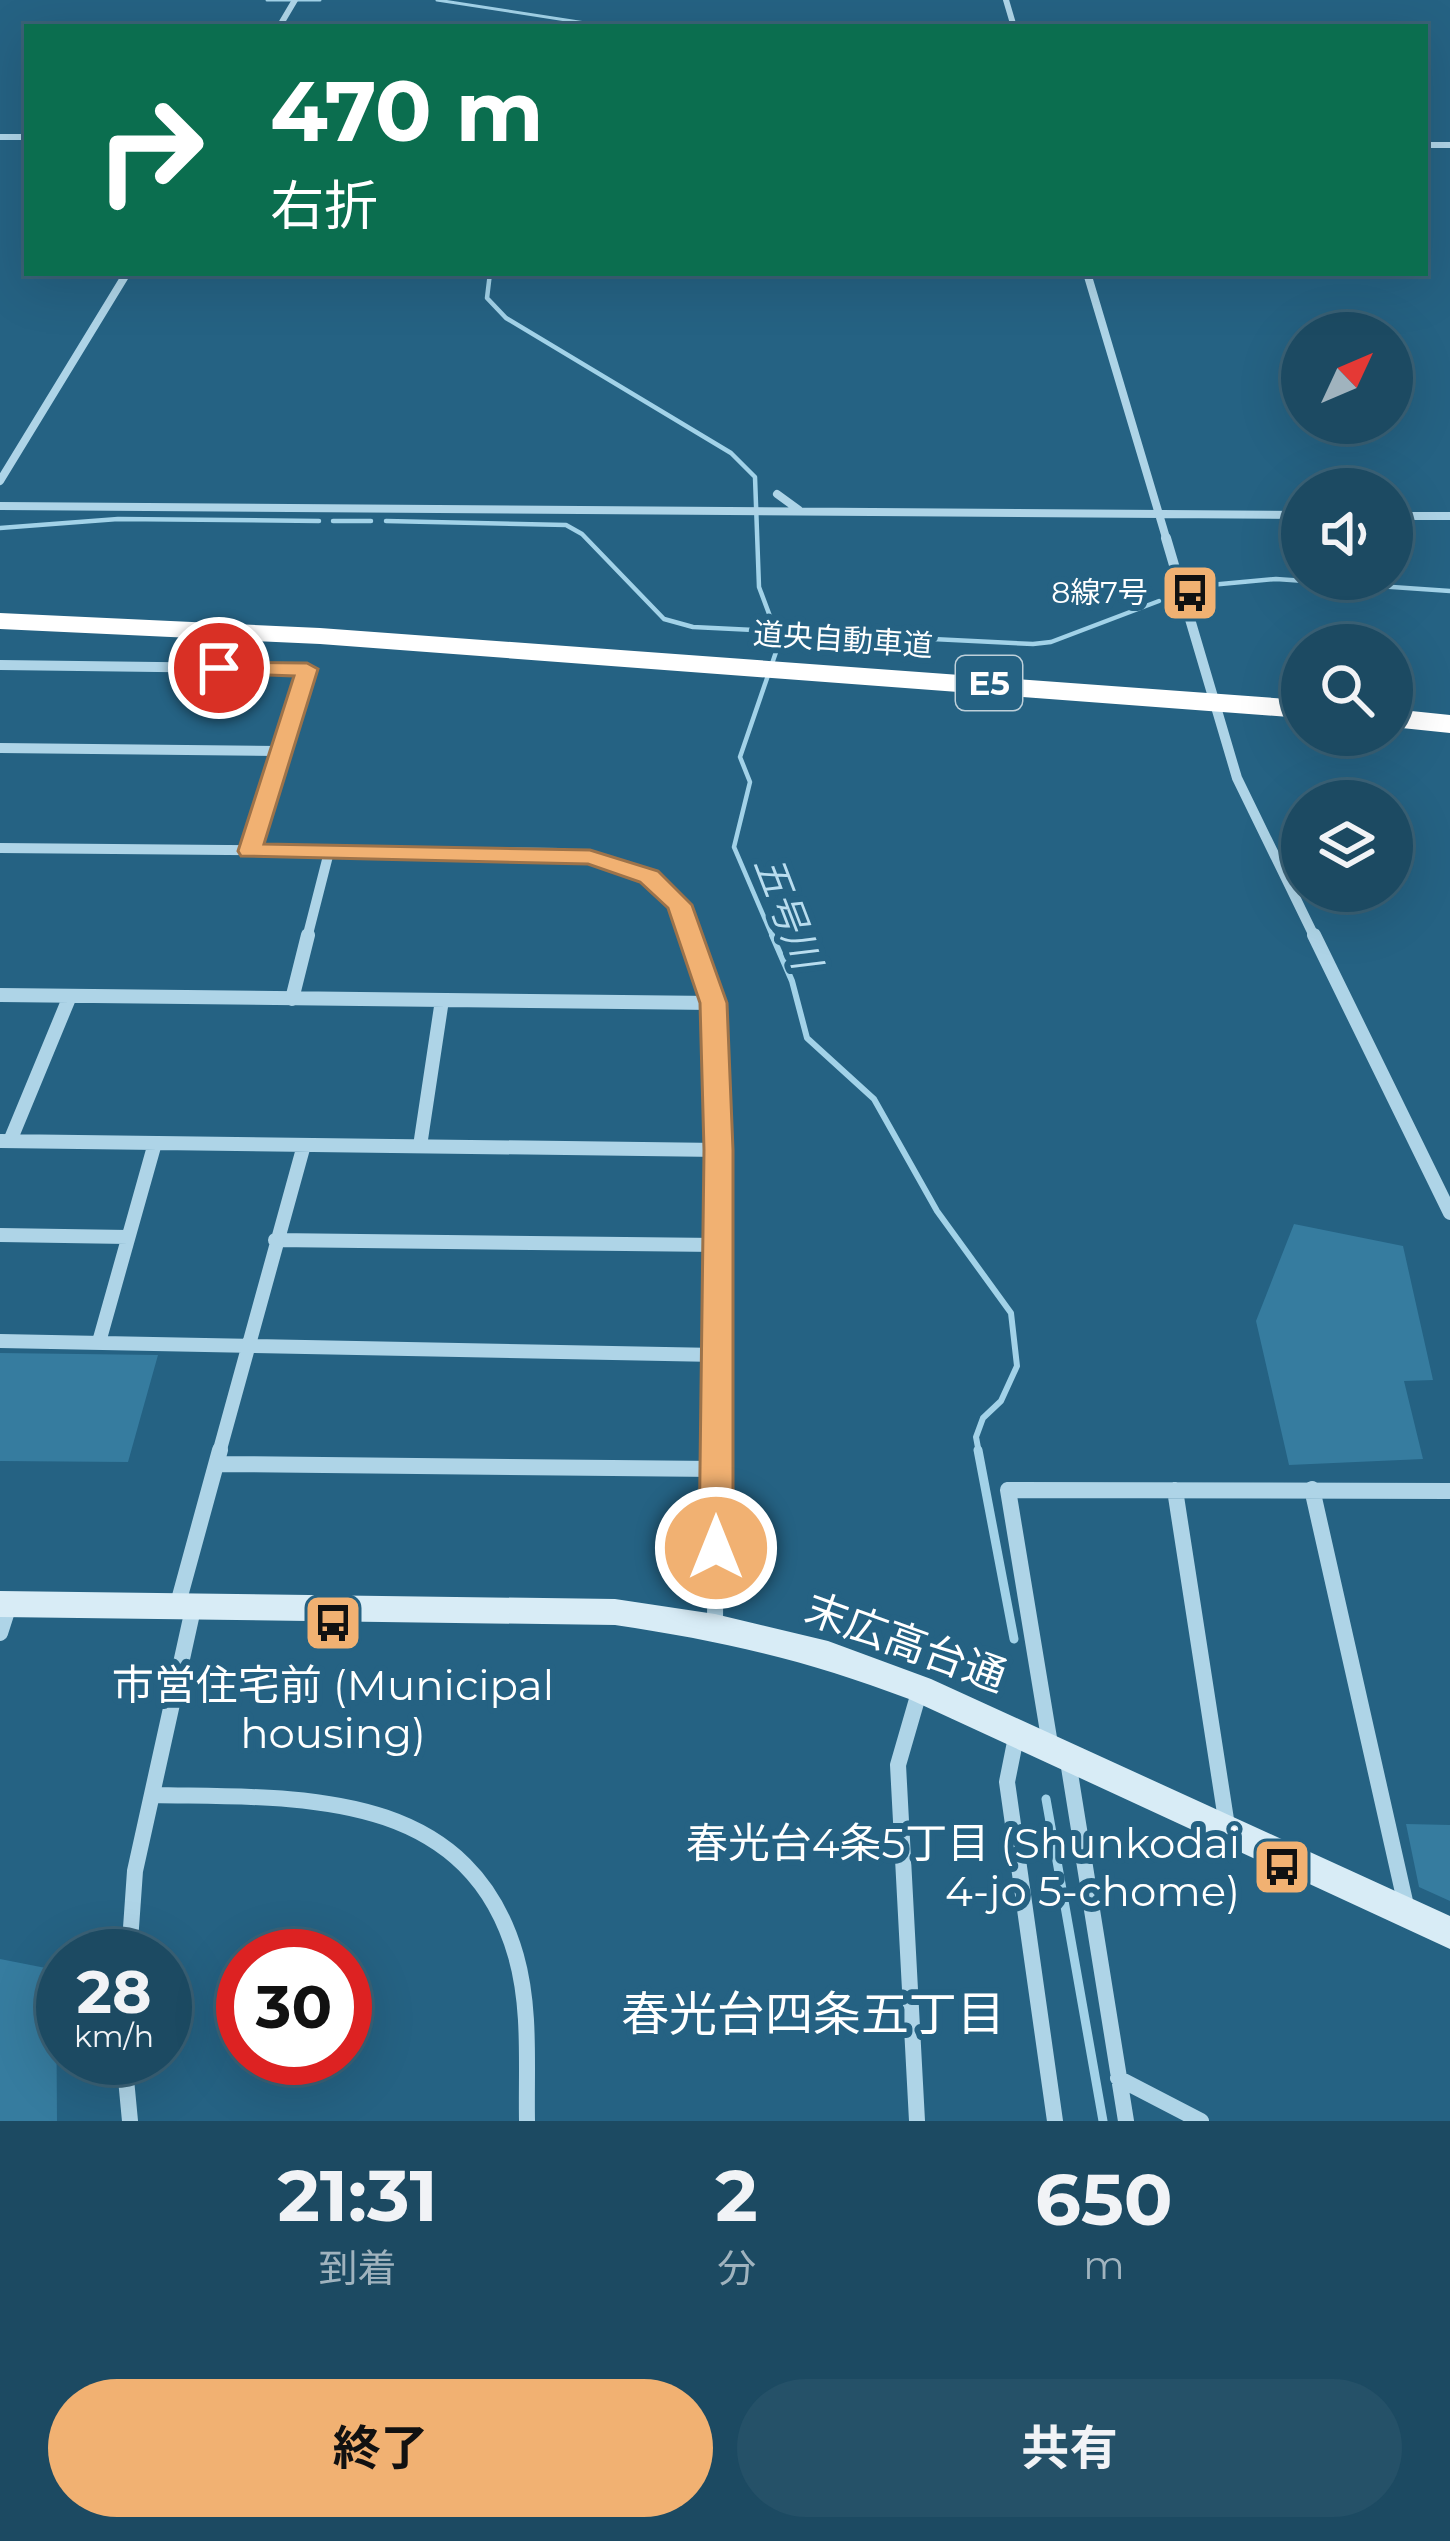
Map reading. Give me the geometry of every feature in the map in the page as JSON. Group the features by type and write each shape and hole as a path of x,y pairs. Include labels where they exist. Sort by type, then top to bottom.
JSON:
{"highway":[{"name":"道央自動車道","path":"0,621 320,636 1281,706"},
{"name":"道央自動車道","path":"0,639 595,656"},
{"path":"1413,720 1450,724"}],"street":[{"path":"0,481 125,276"},
{"path":"1088,276 1238,778 1450,1213"},
{"path":"777,494 782,502 805,512"},
{"path":"0,506 1281,515"},
{"path":"1413,516 1450,516"},
{"path":"0,665 307,669 250,851"},
{"path":"0,748 278,751"},
{"path":"0,848 560,854 622,865 649,877 680,905 713,1003 719,1150 715,1627"},
{"path":"292,999 329,851"},
{"path":"0,995 713,1003"},
{"path":"70,996 5,1141 719,1150"},
{"path":"420,1146 442,1000"},
{"path":"99,1342 155,1143"},
{"path":"131,1929 135,1871 154,1795 185,1609 275,1240 304,1145"},
{"path":"0,1235 128,1237"},
{"path":"275,1240 718,1245"},
{"path":"0,1341 717,1355"},
{"path":"219,1464 716,1468"},
{"path":"1312,1489 1408,1914"},
{"path":"1126,2121 1009,1490 1450,1491"},
{"path":"1175,1490 1228,1833"},
{"name":"末広高台通","path":"3,1614 185,1609 615,1612 715,1627 828,1654 920,1689 1450,1933"},
{"path":"917,2121 898,1765 920,1689"},
{"path":"1017,1731 1007,1782 1055,2121"},
{"path":"154,1795 337,1802 389,1818 430,1839 462,1866 499,1914 516,1955 525,2013 527,2121"},
{"path":"1118,2078 1201,2121"},
{"path":"127,2085 130,2121"}],"shaded area":[{"path":"1294,1224 1403,1246 1433,1380 1404,1381 1423,1459 1289,1465 1256,1321"},
{"path":"0,1353 158,1355 128,1462 0,1461"},
{"path":"1406,1824 1450,1825 1450,1901 1419,1887"},
{"path":"0,1959 36,1966 36,2085 57,2085 57,2121 0,2121"}],"waterway":[{"name":"五号川","path":"267,0 320,0"},
{"name":"五号川","path":"437,0 592,24"},
{"name":"五号川","path":"490,276 487,298 506,318 731,453 755,477 759,587 774,631"},
{"path":"0,528 118,519 319,521"},
{"path":"333,521 371,521"},
{"path":"386,521 566,525 582,534 664,619 693,627 774,631"},
{"path":"1210,585 1276,579 1450,591"},
{"path":"774,631 1033,644 1051,642 1159,601"},
{"name":"五号川","path":"773,938 734,847 750,782 740,757 776,652 774,631"},
{"name":"五号川","path":"772,935 792,981 807,1038 874,1099 937,1211 1011,1313 1017,1366 1001,1401 983,1418 976,1437 979,1453"},
{"name":"五号川","path":"978,1450 1014,1639"},
{"name":"五号川","path":"1046,1799 1103,2121"}],"place":[{"name":"8線7号","path":"1190,593"},
{"name":"市営住宅前 (Municipal housing)","path":"333,1623"},
{"name":"春光台4条5丁目 (Shunkodai 4-jo 5-chome)","path":"1282,1867"}],"district":[{"name":"春光台四条五丁目","path":"813,2014"}],"route":[{"path":"219,668 307,669 250,851 590,857 649,877 680,905 713,1003 719,1150 716,1548"}]}
